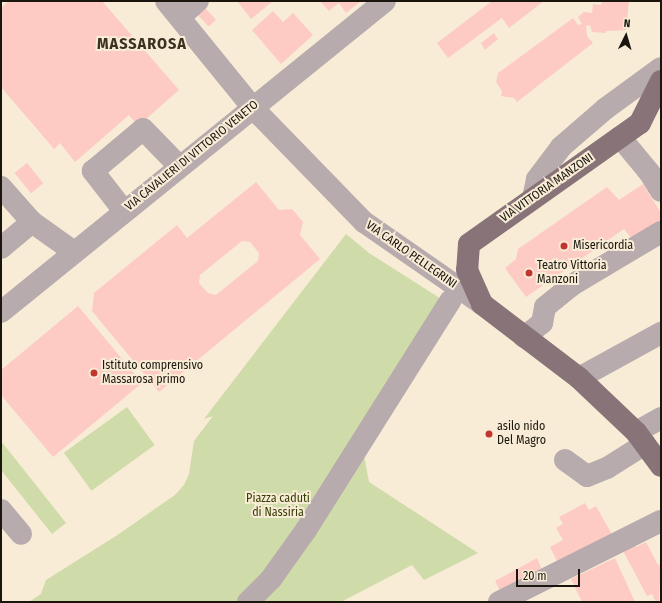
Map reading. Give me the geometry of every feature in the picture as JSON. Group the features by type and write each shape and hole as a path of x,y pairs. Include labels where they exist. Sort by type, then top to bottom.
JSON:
{"main road":[{"name":"VIA VITTORIA MANZONI","path":"482,304 467,270 469,244 640,123 661,81"},
{"name":"VIA CARLO PELLEGRINI","path":"482,304 579,378 640,438 661,466"}],"street":[{"path":"173,9 198,1"},
{"name":"VIA CAVALIERI DI VITTORIO VENETO","path":"1,312 179,166 385,1"},
{"name":"VIA CARLO PELLEGRINI","path":"173,9 252,107 364,222 482,304"},
{"path":"533,198 537,180 561,148 605,109 661,68"},
{"path":"124,211 93,171 143,129 179,166"},
{"path":"620,137 649,172 661,192"},
{"path":"1,187 32,222 74,252"},
{"path":"1,248 32,222"},
{"path":"524,337 542,323 545,307 572,285 661,232"},
{"path":"248,602 271,578 306,530 450,301"},
{"path":"579,378 661,333"},
{"path":"565,460 587,476 607,468 661,418"},
{"path":"1,510 21,534"},
{"path":"499,602 661,521"}],"green space":[{"name":"Piazza caduti di Nassiria","path":"346,234 369,253 457,309 364,455 369,482 478,553 424,580 412,565 341,602 29,602 41,594 46,580 116,536 175,495 184,485 189,474 194,441 213,416 204,419"},
{"path":"127,407 155,445 92,491 64,453"},
{"path":"1,441 66,523 52,534 1,470"}],"building":[{"path":"9,1 102,1 179,90 138,126 129,115 75,162 60,143 54,149 1,87 1,8"},
{"path":"237,1 273,1 251,19"},
{"path":"320,1 361,1 346,13 339,3 329,11"},
{"path":"492,1 544,1 509,28 502,18 448,58 437,43"},
{"path":"602,1 629,1 626,30 606,31 606,33 592,32 590,25 586,26 587,36 593,43 517,102 514,98 501,96 502,91 496,82 498,73 573,18 578,25 582,24 578,17 584,12 592,13 593,4 601,5"},
{"path":"205,8 216,20 209,27 198,15"},
{"path":"273,11 283,22 293,13 313,35 281,64 252,30"},
{"path":"494,33 498,39 485,50 481,43"},
{"path":"27,163 43,183 31,193 15,173"},
{"path":"256,182 279,210 292,209 303,222 300,235 320,259 159,392 92,311 94,293 177,225 187,238","holes":["242,241 250,242 259,253 258,261 216,295 208,293 199,283 200,275"]},
{"path":"643,184 661,213 661,225 634,242 624,229 526,297 505,268 516,259 518,249 607,187 619,200"},
{"path":"78,306 142,383 53,457 1,395 1,370"},
{"path":"585,503 589,510 596,506 614,538 560,567 550,547 563,540 556,528 563,524 559,517"},
{"path":"634,542 636,547 646,542 658,565 661,563 659,602 656,602 652,594 647,596 622,549"},
{"path":"537,558 544,575 502,595 495,581"},
{"path":"615,558 635,602 582,602 571,579"}],"place":[{"name":"Misericordia","path":"564,246"},
{"name":"Teatro Vittoria Manzoni","path":"529,273"},
{"name":"Istituto comprensivo Massarosa primo","path":"94,373"},
{"name":"asilo nido Del Magro","path":"489,434"}],"district":[{"name":"MASSAROSA","path":"142,44"}]}
